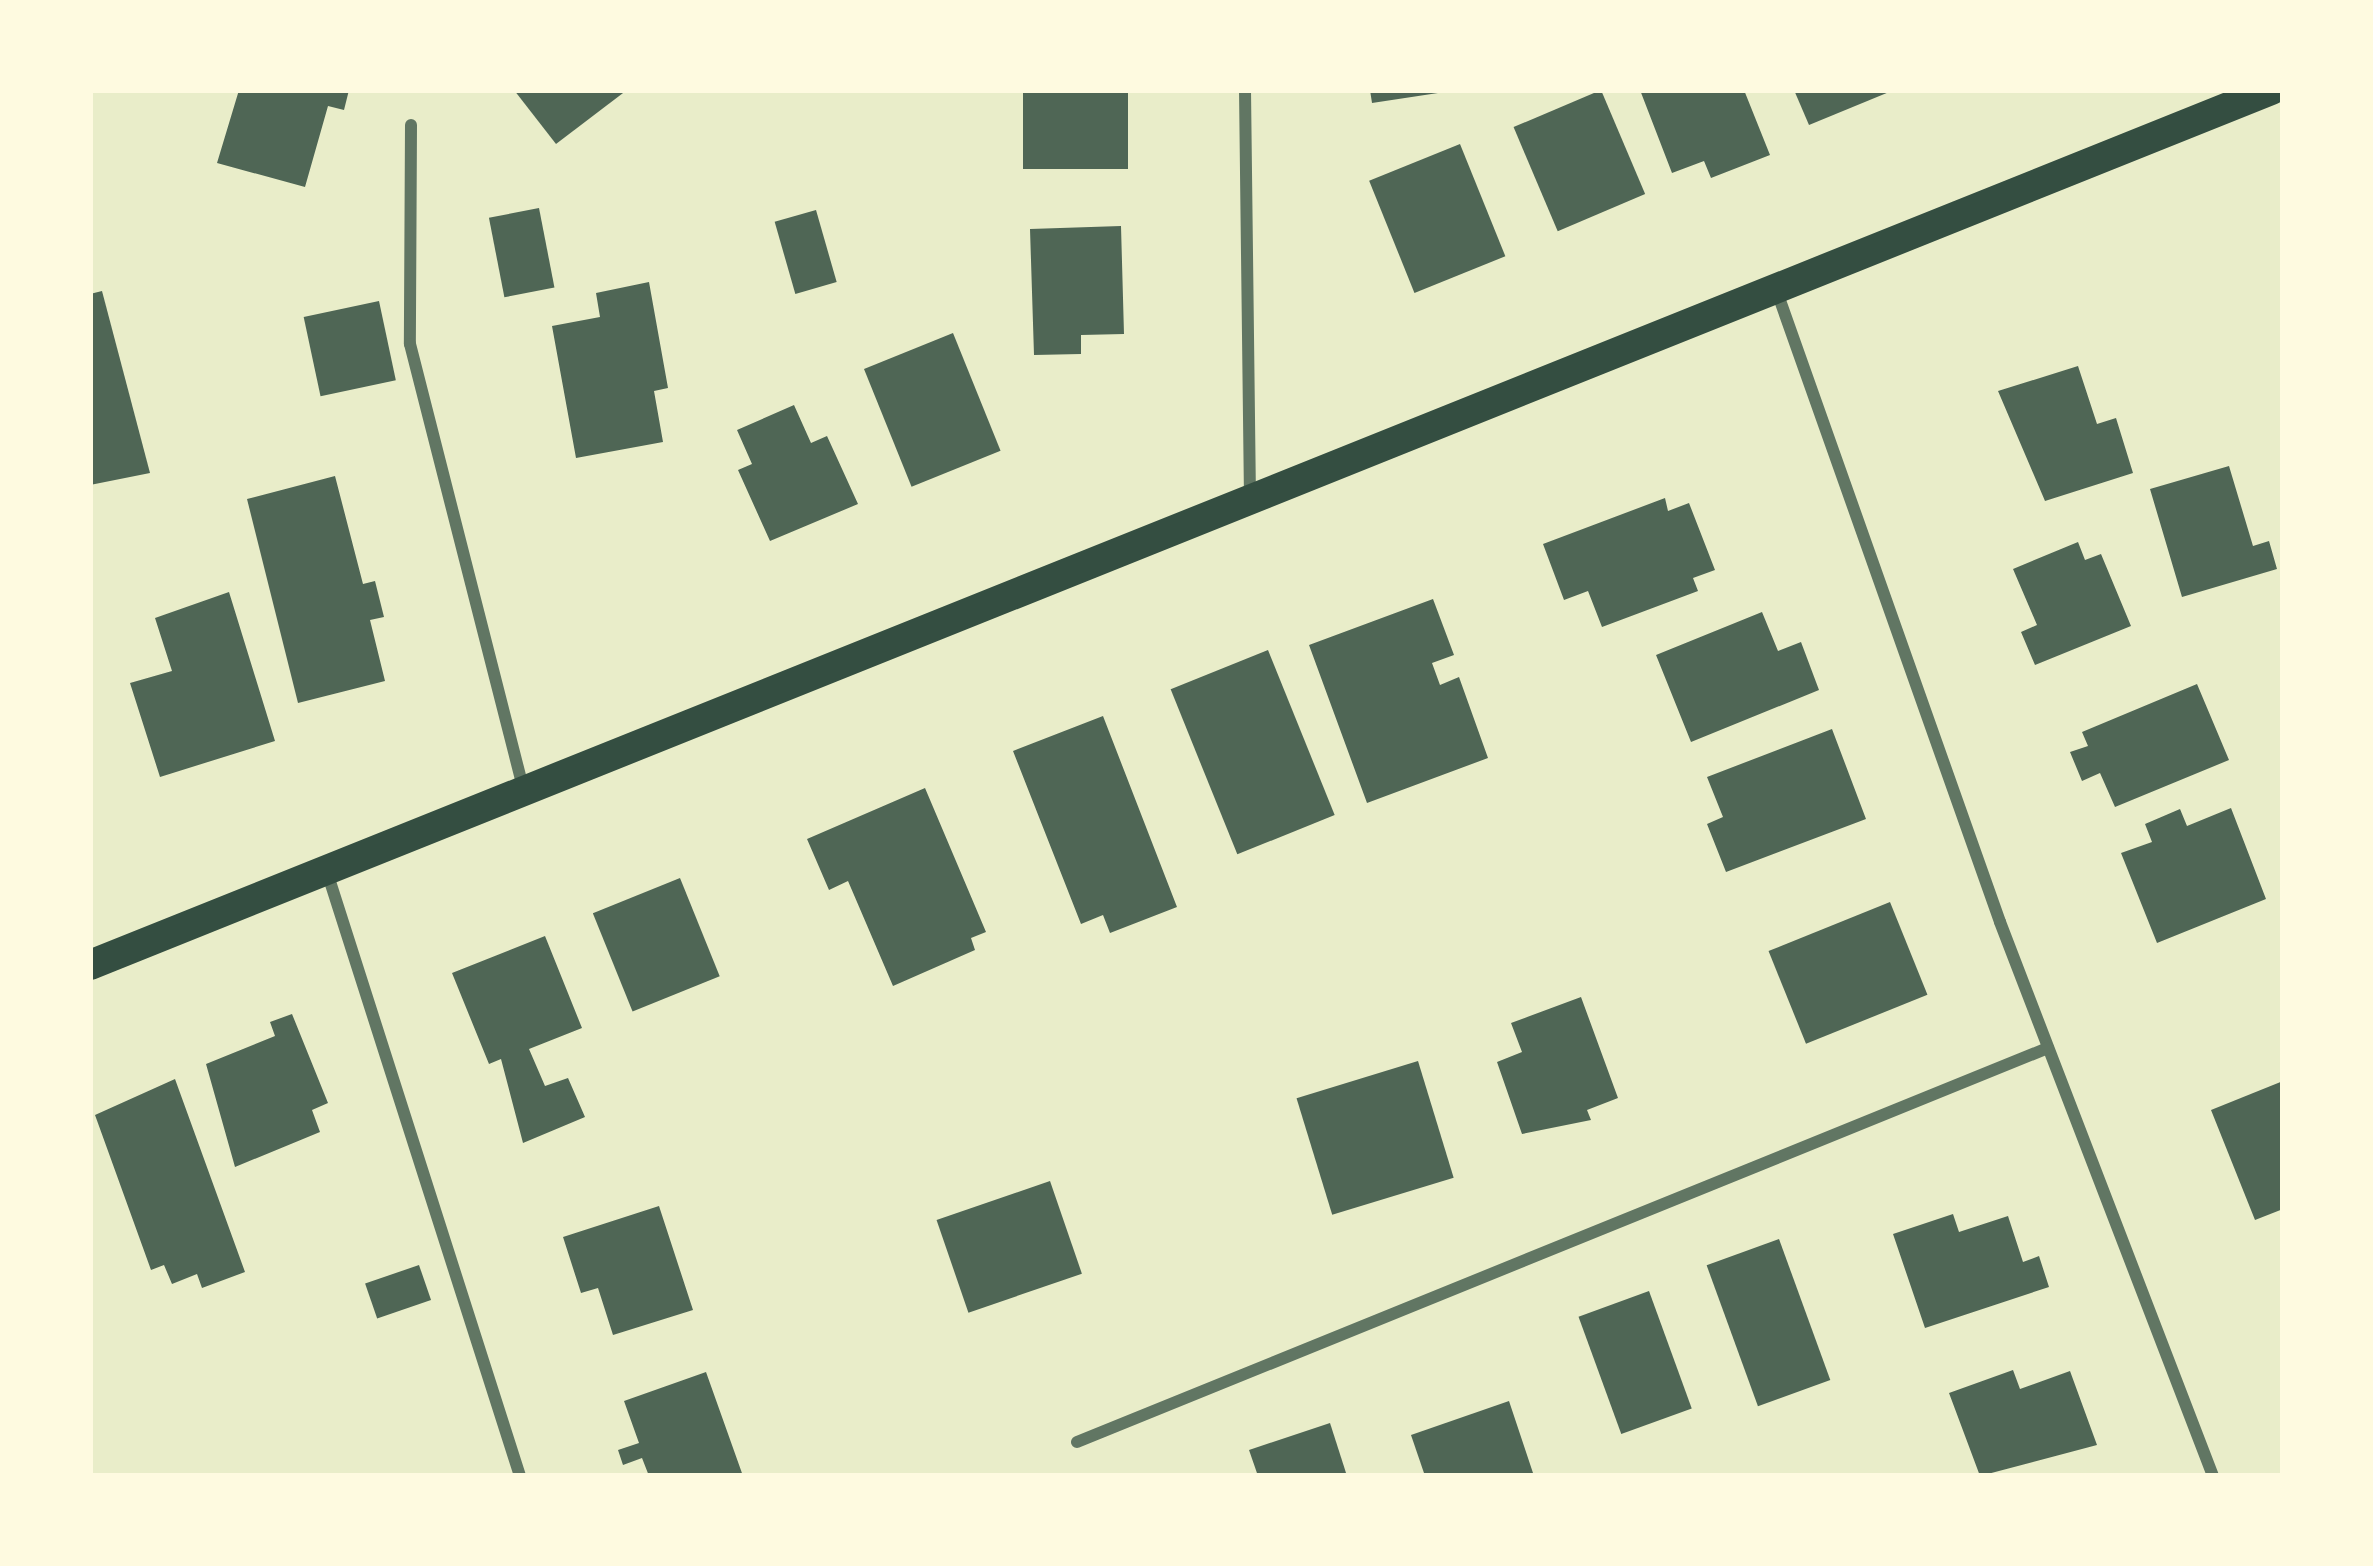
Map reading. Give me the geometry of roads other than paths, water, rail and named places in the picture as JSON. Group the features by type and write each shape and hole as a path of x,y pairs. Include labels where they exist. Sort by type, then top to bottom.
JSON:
{"main road":[{"path":"91,959 525,792 2272,90"}],"street":[{"path":"1245,90 1250,500"},
{"path":"412,125 410,344 525,792"},
{"path":"1775,288 2048,1048 2213,1476"},
{"path":"326,871 520,1476"},
{"path":"1077,1442 2048,1048"}]}
